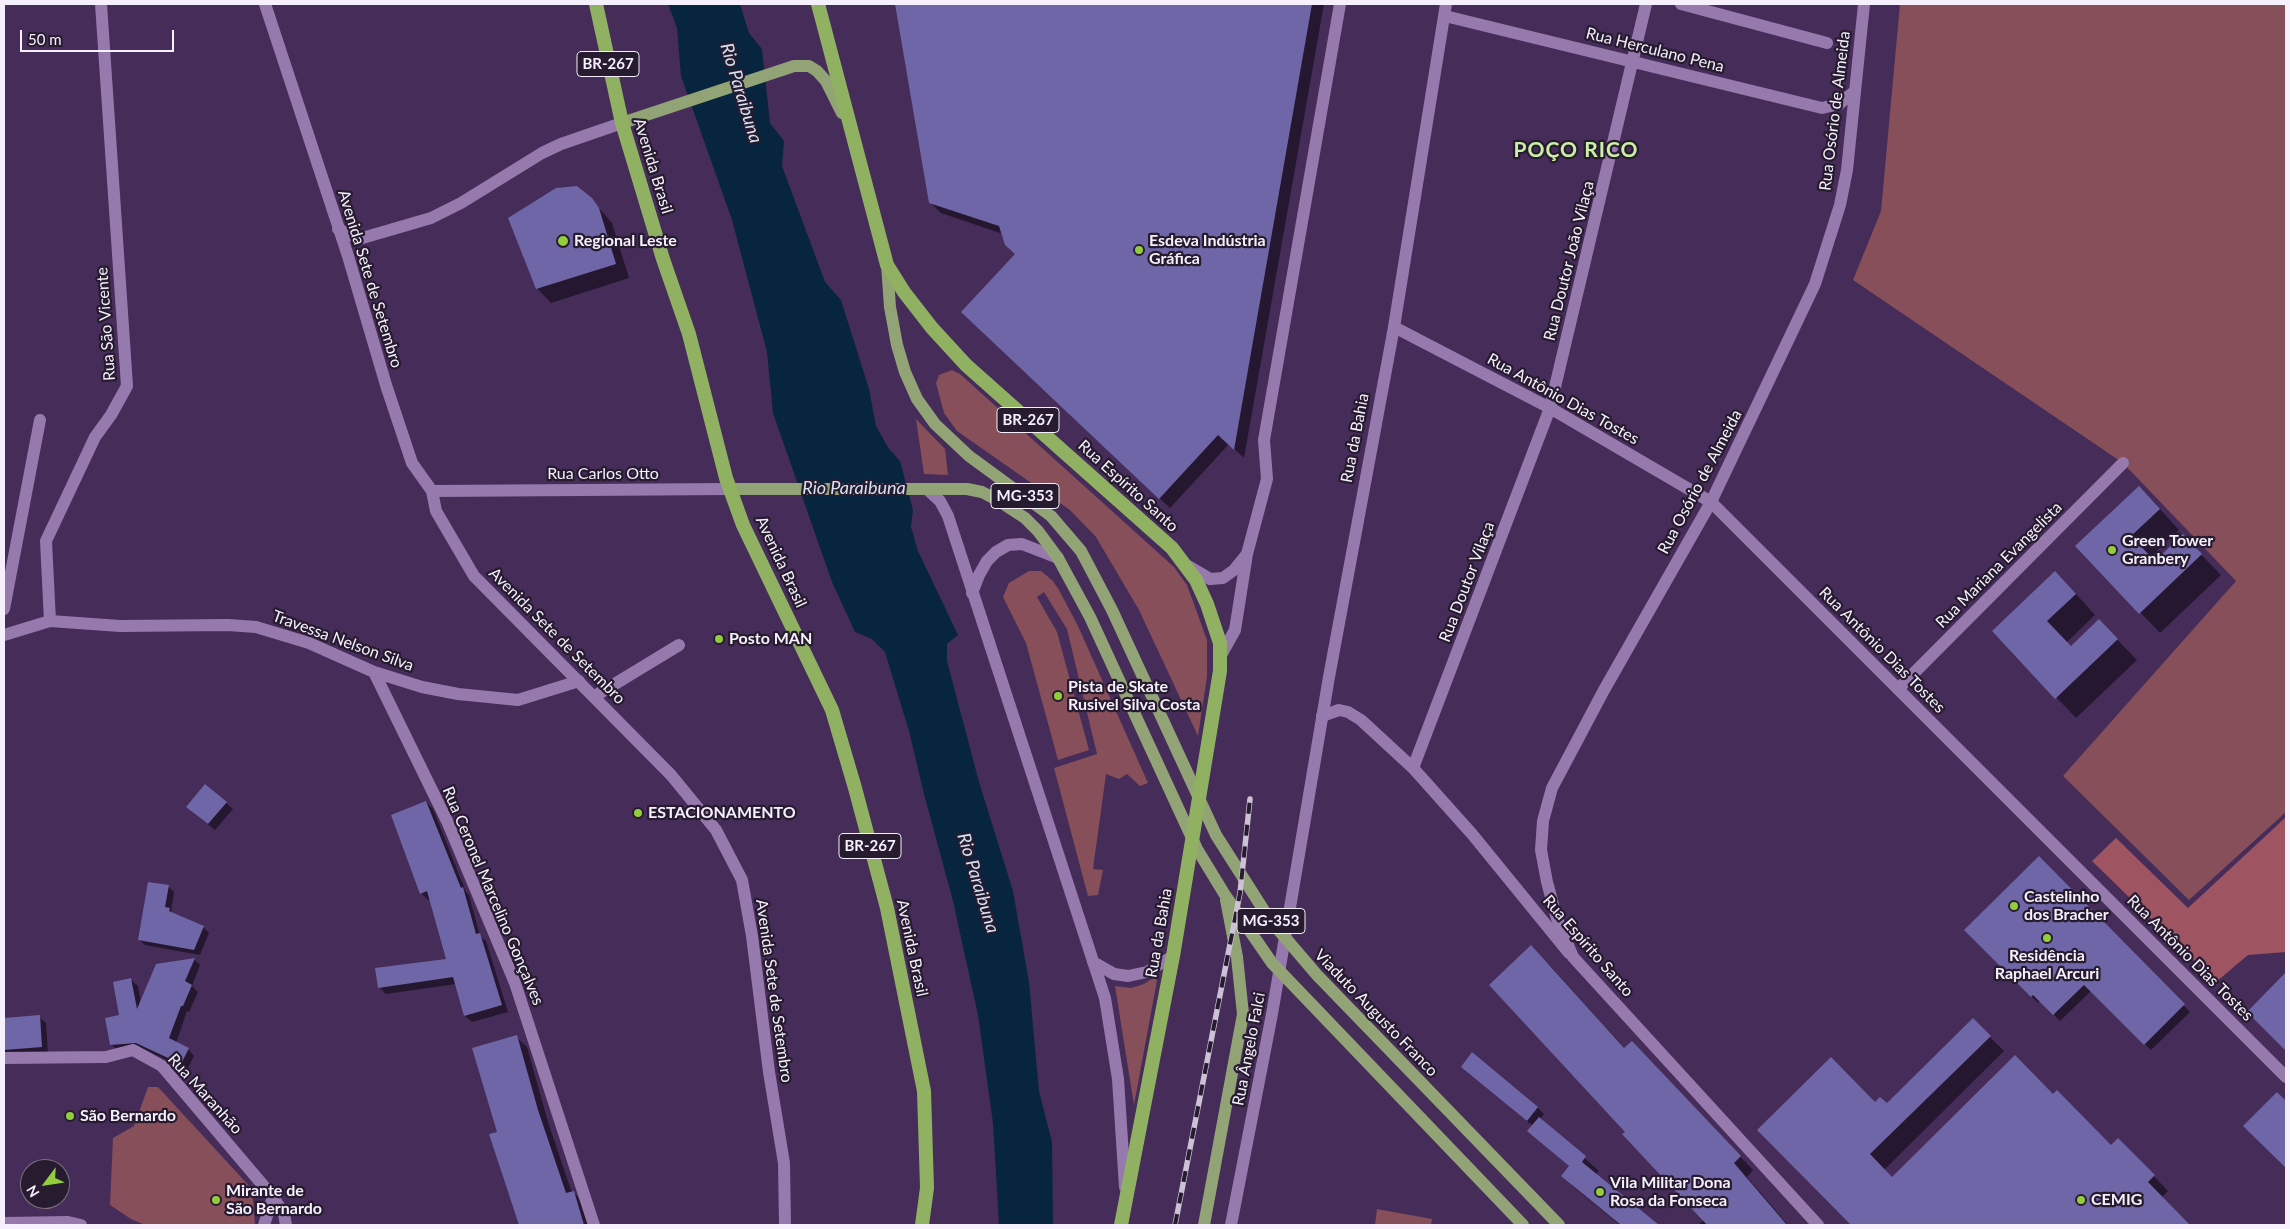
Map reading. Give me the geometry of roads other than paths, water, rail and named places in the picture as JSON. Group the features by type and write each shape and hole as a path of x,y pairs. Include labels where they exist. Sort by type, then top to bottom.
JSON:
{"highway":[{"name":"Avenida Brasil","path":"596,4 622,124 663,259 690,334 730,489 743,525 832,710 887,908 924,1091 927,1188 922,1225"},
{"name":"BR-267","path":"818,4 852,139 887,265"},
{"name":"Rua Espírito Santo","path":"887,265 904,292 948,346 1172,548 1196,580 1207,604 1220,643 1220,664"},
{"name":"Rua da Bahia","path":"1126,1200 1173,956 1220,664"},
{"name":"BR-267","path":"1122,1225 1126,1200"}],"main road":[{"name":"BR-267","path":"622,124 794,66 809,66 826,81 835,97 852,139"},
{"name":"Viaduto Augusto Franco","path":"887,265 890,307 897,345 905,372 917,399 935,424 969,456 1038,505 1064,530 1081,552 1112,610 1216,835 1270,920 1317,975 1559,1225"},
{"name":"Rua Carlos Otto","path":"730,489 927,488"},
{"path":"927,488 968,489 982,492 1025,518 1038,531 1058,558 1090,617 1197,849 1225,895 1272,963 1523,1225"},
{"path":"1204,1225 1243,1014 1237,957 1225,895"}],"street":[{"name":"Rua São Vicente","path":"50,622 46,541 95,437 111,415 127,386 101,4"},
{"name":"Avenida Sete de Setembro","path":"264,4 348,256 386,385 412,463 432,491 436,511 474,576 528,632 595,696 671,775 716,830 742,880 752,936 768,1072 784,1163 785,1225"},
{"name":"Rua da Bahia","path":"1220,664 1235,630 1247,554 1267,478 1264,440 1340,4"},
{"name":"Rua Doutor João Vilaça","path":"1550,408 1646,4"},
{"path":"1681,4 1827,43"},
{"name":"Rua Osório de Almeida","path":"1573,957 1557,919 1541,850 1543,821 1552,788 1604,690 1711,502 1815,284 1840,205 1847,170 1864,4"},
{"name":"Rua da Bahia","path":"1294,879 1322,716 1394,327 1446,10"},
{"name":"Rua Herculano Pena","path":"1446,10 1633,62 1822,108 1839,104 1854,92"},
{"path":"348,256 360,239 432,218 461,203 542,153 562,144 622,124"},
{"path":"338,229 360,239"},
{"name":"Rua Antônio Dias Tostes","path":"1394,327 1550,408 1711,502 2286,1077"},
{"name":"Rua Doutor Vilaça","path":"1413,768 1550,408"},
{"path":"4,609 40,420"},
{"name":"Rua Mariana Evangelista","path":"1898,689 2123,464"},
{"path":"927,488 940,501 948,516 1105,998 1112,1032 1122,1125 1126,1200"},
{"name":"Rua Carlos Otto","path":"432,491 730,489"},
{"path":"972,593 978,575 987,561 1008,545 1022,544 1058,558"},
{"name":"Rua da Bahia","path":"1183,562 1210,579 1223,578 1234,570 1247,554"},
{"name":"Travessa Nelson Silva","path":"4,635 50,622 120,626 228,624 256,627 309,644 374,672 422,687 458,694 518,700 579,681"},
{"path":"595,696 679,645"},
{"name":"Rua Ceronel Marcelino Gonçalves","path":"374,672 447,821 515,983 594,1225"},
{"name":"Rua Espírito Santo","path":"1322,716 1339,710 1348,712 1361,720 1413,768 1472,834 1573,957 1818,1225"},
{"name":"Rua Ângelo Falci","path":"1231,1225 1272,1014 1294,879"},
{"path":"1092,962 1114,974 1128,976 1147,972 1173,956"},
{"name":"Rua Maranhão","path":"4,1058 106,1057 133,1050 162,1066 273,1197 284,1214 286,1225"},
{"path":"264,1225 273,1197"},
{"path":"4,1223 68,1222 81,1225"}],"water":[{"name":"Rio Paraibuna","path":"668,4 740,4 749,33 762,49 770,123 784,141 782,166 825,282 841,300 869,389 876,426 889,449 900,461 913,510 911,527 918,551 958,635 947,644 947,661 979,782 1013,891 1029,982 1039,1091 1052,1142 1053,1225 999,1225 993,1123 978,1015 953,901 909,731 885,652 872,639 855,632 832,582 773,413 767,352 732,220 681,76 677,28"}],"railway":[{"path":"1175,1225 1240,893 1250,799"}],"place":[{"name":"Regional Leste","path":"563,241"},
{"name":"Esdeva Indústria Gráfica","path":"1139,250"},
{"name":"Green Tower Granbery","path":"2112,550"},
{"name":"Posto MAN","path":"719,639"},
{"name":"Pista de Skate Rusivel Silva Costa","path":"1058,696"},
{"name":"ESTACIONAMENTO","path":"638,813"},
{"name":"Castelinho dos Bracher","path":"2014,906"},
{"name":"Residência Raphael Arcuri","path":"2047,938"},
{"name":"São Bernardo","path":"70,1116"},
{"name":"Vila Militar Dona Rosa da Fonseca","path":"1600,1192"},
{"name":"Mirante de São Bernardo","path":"216,1200"},
{"name":"CEMIG","path":"2081,1200"}],"district":[{"name":"POÇO RICO","path":"1576,150"}]}
